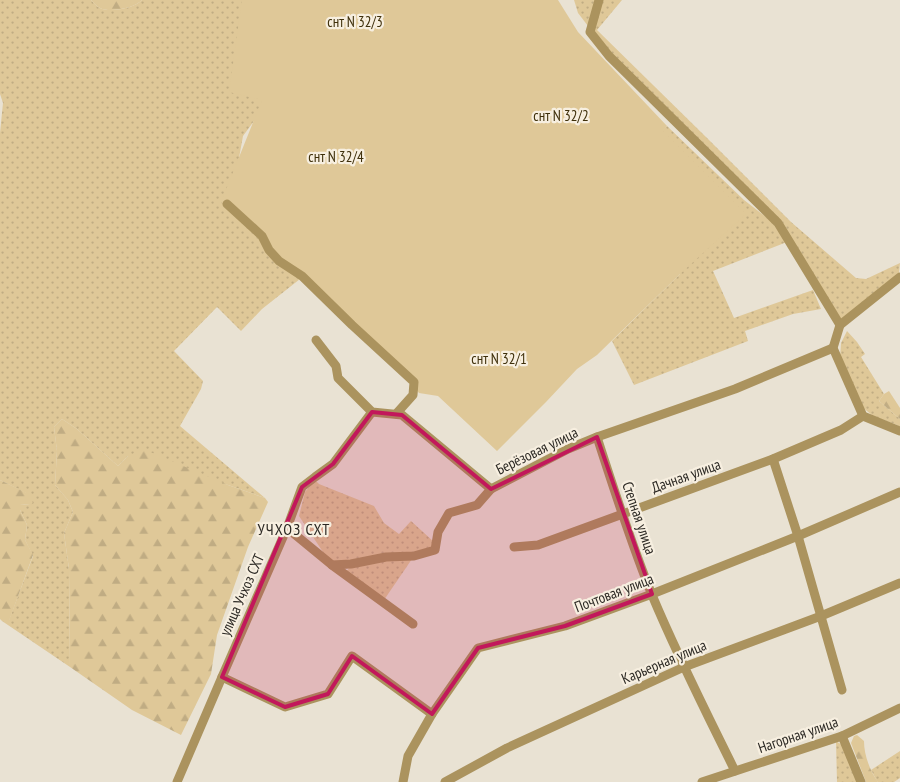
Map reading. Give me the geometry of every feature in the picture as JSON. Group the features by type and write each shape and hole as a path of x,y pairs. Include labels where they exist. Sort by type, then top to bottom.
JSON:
{"street":[{"path":"598,0 590,32 610,56 778,223 840,325"},
{"path":"227,204 262,236 269,250 279,261 302,276 414,382 413,395 396,414"},
{"path":"900,277 840,325 833,348 863,416 900,431"},
{"path":"316,340 336,366 338,378 372,412 402,415 492,489"},
{"name":"Берёзовая улица","path":"332,565 414,556 435,550 438,532 448,513 477,505 492,489 568,449 735,389 833,348"},
{"name":"улица Учхоз СХТ","path":"177,782 287,528 302,487 333,464 372,412"},
{"name":"Дачная улица","path":"514,546 538,546 622,515 772,459 841,430 863,416"},
{"name":"Степная улица","path":"597,437 622,515 652,594 684,667 735,771"},
{"path":"772,459 798,536 842,690"},
{"name":"Почтовая улица","path":"403,782 408,756 432,714 478,648 565,626 652,594 798,536 900,492"},
{"path":"287,528 332,565 413,624"},
{"name":"Карьерная улица","path":"445,782 507,748 684,667 821,616 900,583"},
{"path":"222,677 285,707 328,694 352,656 432,714"},
{"name":"Нагорная улица","path":"702,782 842,736 900,708"},
{"path":"842,736 861,782"}],"highlighted area":[{"path":"372,412 402,415 491,489 597,437 652,594 565,626 478,648 432,714 352,656 328,694 285,707 222,677 302,487 333,464"}],"green space":[{"path":"0,0 91,0 104,9 116,10 134,5 142,0 258,0 268,102 243,136 235,180 300,279 262,309 241,331 217,307 174,351 203,381 201,389 180,426 265,498 228,485 128,456 118,466 77,429 62,419 54,427 57,451 55,485 68,500 73,512 64,533 69,569 70,667 2,621 9,620 33,556 25,540 27,525 20,510 20,504 30,505 26,493 0,480 0,133 3,103 0,94"},
{"path":"91,0 142,0 128,7 110,10 99,7"},
{"path":"242,0 558,0 578,32 667,126 663,131 746,214 680,274 597,355 577,369 497,451 438,396 419,393 411,383 320,299 221,202 262,100 229,92"},
{"path":"574,0 596,0 588,26 578,13"},
{"path":"601,0 622,0 597,30 791,222 856,278 866,279 900,263 899,273 841,321 779,219 611,53 592,31"},
{"path":"667,126 744,200 771,221 787,242 713,271 734,318 813,290 821,309 793,314 745,331 748,341 634,385 612,341 680,274 662,131"},
{"path":"847,331 865,354 861,357 884,394 879,401 900,419 900,427 873,416 861,406 840,359 841,343"},
{"path":"889,391 900,408 900,419 879,401"},
{"path":"62,419 77,429 118,466 128,456 143,449 228,485 265,498 268,502 248,547 217,635 211,674 181,735 132,710 70,667 69,569 64,533 73,512 68,500 55,485 57,451 54,427"},
{"path":"0,480 27,493 33,503 30,505 20,504 20,510 27,525 25,540 33,555 9,621 2,621 0,619"},
{"path":"315,480 319,484 374,506 384,523 399,534 411,521 434,542 433,548 414,554 331,564 299,516 305,492"},
{"path":"387,559 412,559 384,600 345,572 353,565"},
{"path":"857,735 864,741 868,763 878,782 866,782 851,743 854,736"},
{"path":"836,741 842,745 857,782 837,782"},
{"path":"900,751 900,778 894,782 878,782 871,770"}],"district":[{"name":"УЧХОЗ СХТ","path":"294,529"}],"park label":[{"name":"снт N 32/3","path":"355,22"},
{"name":"снт N 32/2","path":"561,116"},
{"name":"снт N 32/4","path":"336,157"},
{"name":"снт N 32/1","path":"499,359"}]}
